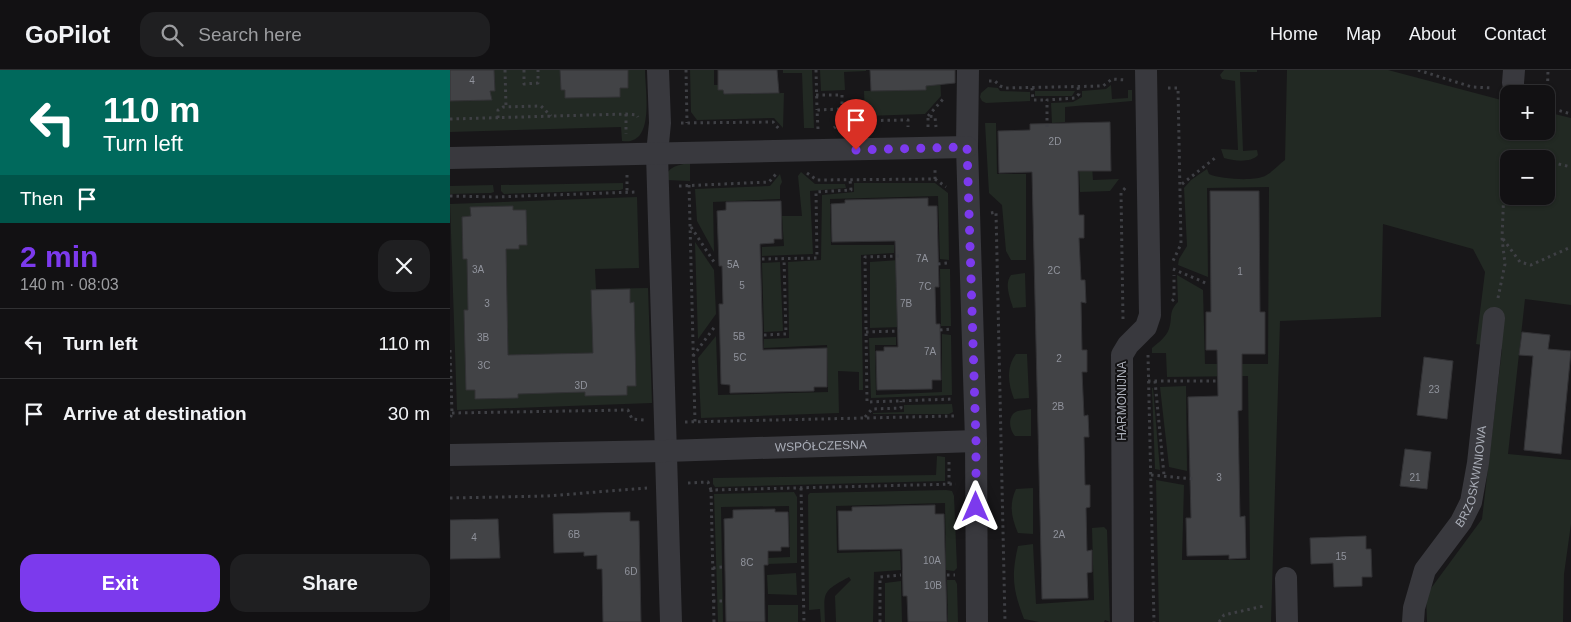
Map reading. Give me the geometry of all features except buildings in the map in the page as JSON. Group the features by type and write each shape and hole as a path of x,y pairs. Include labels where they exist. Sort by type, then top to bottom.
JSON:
{"street":[{"path":"658,70 660,123 657,154 671,622"},
{"name":"HARMONIJNA","path":"1123,622 1122,355 1146,328 1150,315 1136,75"},
{"path":"976,76 967,147 976,441 976,622"},
{"path":"450,158 967,147"},
{"name":"BRZOSKWINIOWA","path":"1413,622 1414,608 1425,570 1461,522 1471,502 1478,463 1494,318"},
{"name":"WSPÓŁCZESNA","path":"450,455 666,451 976,441"},
{"path":"1286,578 1287,616"}],"path":[{"path":"506,70 506,107"},
{"path":"524,70 524,84 538,84 538,70"},
{"path":"686,70 687,123"},
{"path":"816,70 818,132"},
{"path":"1418,70 1472,87 1508,81"},
{"path":"1547,85 1548,70"},
{"path":"976,76 995,81 1000,86 1006,88 1032,88 1103,86 1112,79 1136,75"},
{"path":"1032,88 1033,100 1047,100 1076,98 1079,94 1078,87"},
{"path":"816,95 842,95 842,121"},
{"path":"928,131 928,116 945,98"},
{"path":"1047,100 1047,127"},
{"path":"498,118 498,110 506,107 541,106 552,116"},
{"path":"817,110 842,109"},
{"path":"1555,110 1571,114"},
{"path":"450,119 637,115 643,124 773,122 783,134"},
{"path":"928,116 936,116 936,132"},
{"path":"838,124 842,121 908,120 908,132"},
{"path":"1181,185 1215,158"},
{"path":"1555,163 1571,167"},
{"path":"934,179 935,164"},
{"path":"450,196 496,197 644,192 689,185 769,182 779,170"},
{"path":"804,170 817,180 934,179 952,191"},
{"path":"762,259 817,258 816,192 851,190 850,180"},
{"path":"1123,319 1121,193 1130,181"},
{"path":"689,185 695,422"},
{"path":"1494,318 1505,264 1502,238 1503,205"},
{"path":"987,213 996,212 1005,622"},
{"path":"690,225 714,262"},
{"path":"1502,238 1520,262 1531,265 1571,247"},
{"path":"899,256 865,257 867,402 956,399 956,405"},
{"path":"764,335 786,334 784,259"},
{"path":"938,264 954,263"},
{"path":"1174,269 1208,284"},
{"path":"693,356 716,325"},
{"path":"940,330 955,329"},
{"path":"866,332 900,331"},
{"path":"450,350 452,413 450,419"},
{"path":"1148,381 1217,381"},
{"path":"1156,381 1164,475"},
{"path":"864,418 872,409 902,408 901,401"},
{"path":"452,413 628,410 632,419 695,422 950,417 955,415 956,411"},
{"path":"1151,475 1194,479"},
{"path":"450,498 547,496 640,490 668,485 708,482 711,490 714,622"},
{"path":"711,490 958,484"},
{"path":"802,488 804,622"},
{"path":"713,568 723,568"},
{"path":"880,622 880,577 901,576"},
{"path":"713,601 723,602"},
{"path":"1219,622 1224,615 1266,606 1287,616"}],"shaded area":[{"path":"450,70 645,70 646,119 639,136 632,141 622,141 621,127 450,132"},
{"path":"690,70 714,70 714,85 718,85 718,90 723,90 724,94 784,93 783,128 774,118 697,120 691,112"},
{"path":"783,70 812,70 814,128 804,128 802,73 783,73"},
{"path":"820,70 866,71 844,72 845,90 821,91"},
{"path":"940,70 941,96 925,114 865,116 864,91 926,90 926,86"},
{"path":"1224,70 1257,70 1257,72 1240,72 1243,151 1257,150 1258,155 1255,158 1237,160 1224,158 1221,149 1238,150 1235,81 1222,79 1220,75"},
{"path":"1287,70 1388,70 1500,100 1500,140 1555,140 1555,114 1571,118 1571,305 1525,299 1508,454 1571,460 1571,524 1564,574 1563,622 1427,622 1426,595 1482,519 1502,349 1476,344 1485,272 1473,249 1383,224 1381,317 1280,321 1271,622 1159,622 1156,480 1184,485 1182,560 1250,560 1248,376 1167,377 1166,353 1152,353 1152,348 1168,332 1172,312 1178,302 1177,275 1203,290 1205,364 1268,364 1269,187 1207,188 1208,277 1178,265 1179,259 1187,246 1184,188 1191,180 1207,169 1209,174 1228,178 1257,178 1268,174 1285,160"},
{"path":"1111,85 1112,99 1128,98 1128,90 1132,90 1132,101 1065,107 1065,122 1052,123 1051,103 1073,102 1082,97 1082,91 1106,89"},
{"path":"988,87 998,88 1000,91 1030,92 1030,101 986,103 980,97 981,93"},
{"path":"1035,91 1075,91 1072,96 1035,96"},
{"path":"985,123 996,123 997,174 1026,174 1026,260 1011,260 1006,251 1002,205 989,193"},
{"path":"690,163 690,181 666,180 671,169"},
{"path":"1092,166 1093,180 1119,179 1110,191 1080,192 1079,167"},
{"path":"801,172 815,184 845,184 846,188 810,191 813,254 762,256 762,247 784,246 782,216 802,216 798,176"},
{"path":"780,174 782,182 780,186 780,199 713,202 714,252 697,221 695,189 770,186"},
{"path":"623,183 623,189 620,190 504,194 501,191 501,185"},
{"path":"854,183 935,183 948,193 949,260 940,259 938,196 830,199 831,245 894,245 894,253 861,255 863,390 859,390 859,372 838,371 839,413 701,418 698,358 716,336 718,395 828,392 827,345 764,348 764,339 789,338 788,262 821,260 822,195 854,192"},
{"path":"493,185 494,192 491,193 450,194 450,186"},
{"path":"637,197 639,268 595,269 596,289 648,288 652,403 457,410 450,204"},
{"path":"695,242 714,270 716,314 698,339"},
{"path":"899,260 902,327 870,328 870,262"},
{"path":"780,262 783,331 764,332 762,263"},
{"path":"940,269 950,269 951,326 941,326"},
{"path":"1025,273 1026,307 1013,308 1008,291 1009,279 1011,275"},
{"path":"942,334 951,335 952,395 871,398 869,338 896,337 896,345 875,345 876,395 942,392"},
{"path":"1016,354 1027,354 1029,398 1014,399 1012,393 1009,382 1009,370"},
{"path":"1186,386 1187,471 1169,467 1160,387"},
{"path":"1153,388 1160,470 1155,469"},
{"path":"952,404 953,412 949,414 873,414 904,412 904,405"},
{"path":"1031,409 1031,436 1015,436 1010,426 1012,415 1018,411"},
{"path":"937,456 945,457 945,481 715,487 713,484 713,478 936,475"},
{"path":"1033,488 1033,534 1018,533 1012,511 1012,500 1016,489"},
{"path":"952,491 954,496 957,568 954,571 946,570 945,503 836,506 837,553 900,551 901,570 874,572 873,622 836,622 835,596 851,580 849,577 833,586 826,594 824,604 825,622 821,622 820,609 809,610 808,495 810,493"},
{"path":"794,492 797,497 797,563 767,564 767,558 790,557 789,506 721,507 723,622 718,622 714,494"},
{"path":"1104,527 1107,530 1110,622 1105,620 1104,622 1039,622 1024,619 1017,600 1014,583 1014,566 1018,546 1033,544 1036,604 1094,600 1092,528"},
{"path":"796,573 797,595 768,594 767,575"},
{"path":"947,580 955,580 957,584 958,622 948,622"},
{"path":"901,581 902,622 885,622 885,583"},
{"path":"768,605 798,605 798,622 768,622"}],"route":[{"path":"856,150 967,147 976,441 976,507"}]}
